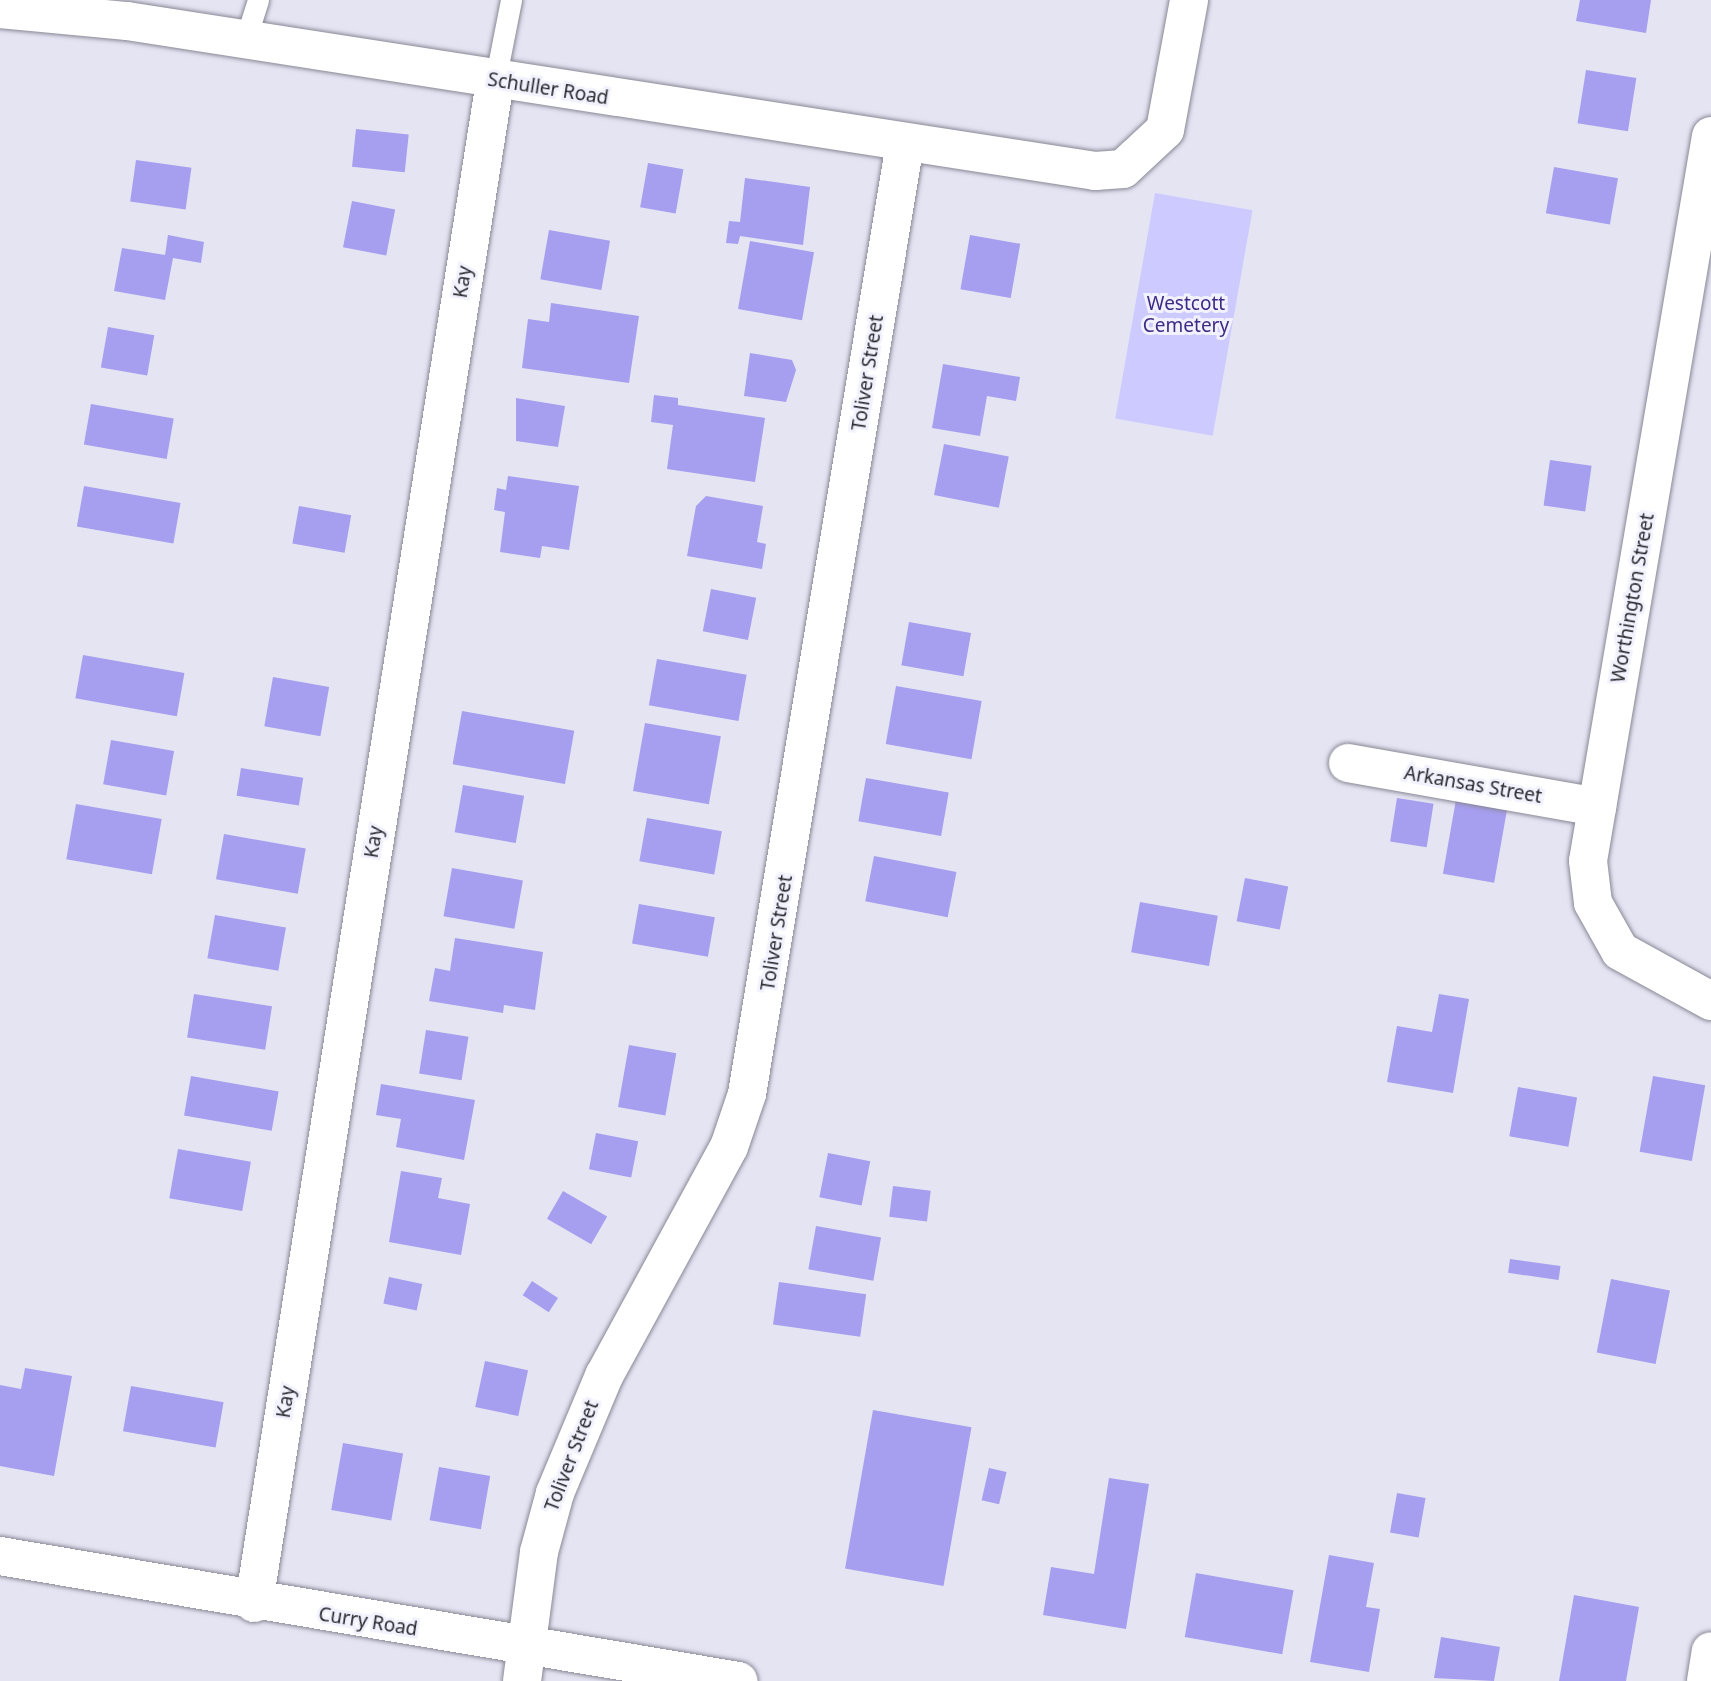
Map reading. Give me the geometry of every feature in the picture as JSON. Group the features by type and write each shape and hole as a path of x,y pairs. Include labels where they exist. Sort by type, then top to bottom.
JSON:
{"street":[{"name":"Schuller Road","path":"0,9 245,41 1095,171 1124,169 1165,130 1189,0"},
{"name":"Kay","path":"254,1603 495,81"},
{"name":"Worthington Street","path":"1711,136 1588,862 1593,903 1620,951 1711,1001"},
{"name":"Toliver Street","path":"525,1665 539,1552 576,1437 729,1147 747,1094 905,144"},
{"name":"Arkansas Street","path":"1348,763 1597,807"},
{"name":"Curry Road","path":"0,1556 254,1603 525,1665 738,1681"},
{"path":"1706,1681 1711,1651"}],"lane":[{"path":"245,41 258,0"},
{"path":"495,81 511,0"}],"green space":[{"name":"Westcott Cemetery","path":"1155,193 1252,210 1213,436 1115,419"}],"building":[{"path":"1580,0 1651,0 1646,33 1576,21"},
{"path":"1586,70 1636,78 1628,131 1578,123"},
{"path":"356,129 409,135 405,172 352,167"},
{"path":"136,160 191,168 186,209 130,202"},
{"path":"648,163 683,169 676,214 640,207"},
{"path":"1554,167 1618,178 1610,225 1546,213"},
{"path":"745,178 810,187 803,245 740,236 738,244 726,243 729,221 740,222"},
{"path":"352,201 395,209 386,256 343,247"},
{"path":"549,230 610,241 601,290 540,279"},
{"path":"168,235 204,242 201,263 173,258 165,300 114,291 122,248 165,255"},
{"path":"970,235 1020,244 1011,298 960,289"},
{"path":"750,241 814,252 802,320 738,309"},
{"path":"551,303 639,316 629,383 522,368 528,319 549,322"},
{"path":"108,327 154,335 147,376 101,367"},
{"path":"750,353 792,360 796,370 786,402 744,396"},
{"path":"943,364 1020,377 1016,401 987,396 980,436 932,428"},
{"path":"654,395 678,398 678,405 765,418 755,482 667,469 673,425 651,422"},
{"path":"516,398 565,406 558,447 516,441"},
{"path":"91,404 174,419 167,459 84,444"},
{"path":"944,444 1009,457 999,508 934,495"},
{"path":"1550,460 1592,466 1585,511 1544,506"},
{"path":"508,476 579,486 569,550 542,546 540,558 500,552 505,512 494,510 497,488 506,490"},
{"path":"84,486 181,503 173,543 77,526"},
{"path":"706,496 763,506 757,542 766,544 762,569 687,556 696,506"},
{"path":"299,506 351,515 345,553 292,543"},
{"path":"711,589 756,598 748,640 703,631"},
{"path":"909,622 971,633 963,676 901,665"},
{"path":"83,655 184,673 177,716 75,698"},
{"path":"657,659 747,675 738,721 649,705"},
{"path":"273,677 329,687 320,736 264,726"},
{"path":"896,686 982,701 971,759 886,744"},
{"path":"462,711 574,731 565,784 453,764"},
{"path":"645,723 721,736 709,804 633,791"},
{"path":"111,740 174,751 166,795 103,784"},
{"path":"241,768 303,778 299,806 237,796"},
{"path":"866,778 949,793 941,836 858,821"},
{"path":"463,785 524,796 516,843 455,832"},
{"path":"1457,794 1508,803 1494,883 1443,874"},
{"path":"1397,798 1434,804 1427,847 1390,841"},
{"path":"76,804 162,819 152,874 66,859"},
{"path":"647,818 722,831 714,875 639,861"},
{"path":"224,834 306,848 298,894 216,879"},
{"path":"874,856 956,872 948,917 865,901"},
{"path":"452,868 523,881 514,929 443,916"},
{"path":"1245,878 1288,886 1280,930 1237,921"},
{"path":"1140,902 1218,916 1209,966 1131,952"},
{"path":"639,904 715,917 708,957 632,943"},
{"path":"215,915 286,928 278,971 207,958"},
{"path":"455,938 543,952 535,1010 504,1005 503,1013 429,1001 435,968 450,971"},
{"path":"194,994 272,1006 265,1050 187,1037"},
{"path":"1439,994 1469,999 1453,1093 1387,1082 1397,1026 1432,1032"},
{"path":"426,1030 468,1037 462,1080 419,1073"},
{"path":"629,1045 676,1053 665,1115 618,1107"},
{"path":"191,1076 279,1091 272,1131 184,1115"},
{"path":"1653,1076 1705,1085 1692,1161 1640,1152"},
{"path":"381,1084 475,1100 464,1160 396,1147 401,1119 376,1115"},
{"path":"1518,1087 1577,1097 1568,1147 1509,1136"},
{"path":"596,1133 638,1141 631,1178 589,1169"},
{"path":"178,1149 251,1162 242,1211 169,1198"},
{"path":"828,1153 870,1161 862,1205 819,1197"},
{"path":"401,1171 442,1178 438,1198 470,1204 461,1255 389,1242"},
{"path":"893,1186 931,1191 927,1221 889,1217"},
{"path":"563,1191 607,1216 591,1244 547,1219"},
{"path":"816,1226 881,1237 873,1281 808,1269"},
{"path":"1510,1259 1561,1266 1559,1280 1508,1273"},
{"path":"389,1277 422,1284 417,1310 383,1303"},
{"path":"1611,1279 1670,1290 1656,1364 1597,1353"},
{"path":"532,1281 558,1298 549,1312 523,1295"},
{"path":"779,1282 866,1294 860,1337 773,1325"},
{"path":"485,1361 528,1370 518,1416 475,1407"},
{"path":"25,1368 72,1376 54,1476 0,1466 0,1385 21,1389"},
{"path":"131,1386 224,1402 216,1448 123,1431"},
{"path":"873,1410 971,1427 944,1586 845,1569"},
{"path":"343,1443 403,1454 391,1521 331,1510"},
{"path":"439,1467 490,1476 481,1529 430,1520"},
{"path":"989,1468 1007,1472 999,1504 982,1500"},
{"path":"1109,1478 1149,1484 1126,1629 1043,1615 1051,1567 1094,1574"},
{"path":"1397,1493 1426,1498 1419,1537 1390,1532"},
{"path":"1329,1555 1374,1563 1366,1607 1380,1609 1369,1672 1310,1662"},
{"path":"1196,1573 1293,1590 1282,1654 1185,1637"},
{"path":"1574,1595 1639,1607 1626,1681 1559,1681"},
{"path":"1441,1637 1500,1647 1494,1681 1434,1678"}]}
